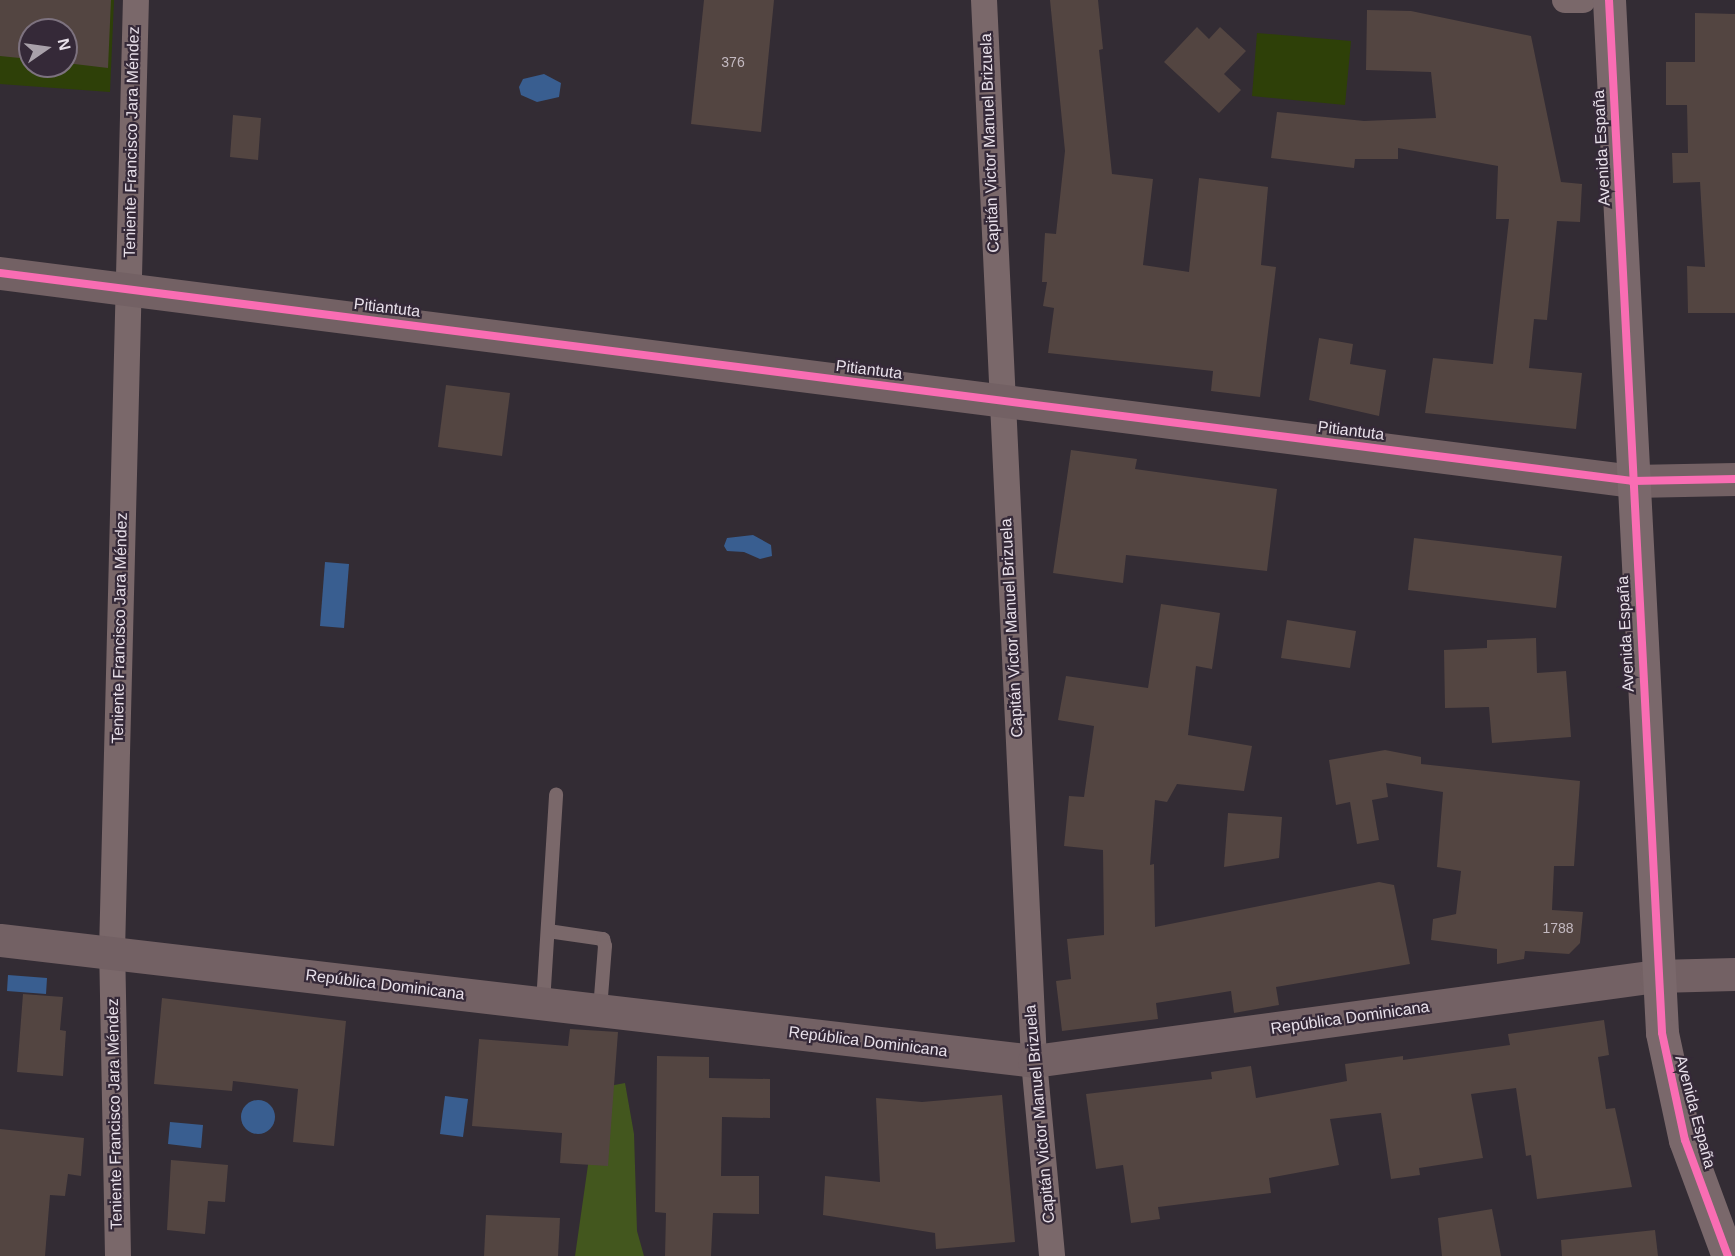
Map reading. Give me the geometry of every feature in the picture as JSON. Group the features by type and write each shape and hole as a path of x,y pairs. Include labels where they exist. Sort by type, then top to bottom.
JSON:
{"main road":[{"name":"Avenida España","path":"1609,0 1656,976 1670,1084 1685,1140 1728,1256"}],"street":[{"name":"Teniente Francisco Jara Méndez","path":"118,1256 112,952 136,0"},
{"name":"Capitán Victor Manuel Brizuela","path":"984,0 1001,400 1034,1061 1052,1256"},
{"path":"1565,0 1583,0"},
{"name":"Pitiantuta","path":"0,273 1632,481 1735,479"},
{"name":"República Dominicana","path":"0,940 1034,1061 1656,976 1735,974"}],"lane":[{"path":"543,1003 556,794"},
{"path":"548,931 603,939 600,1010"}],"green space":[{"path":"0,0 114,0 110,92 0,84"},
{"path":"1257,33 1351,41 1345,105 1252,96"},
{"path":"625,1083 634,1134 637,1231 644,1256 575,1256 599,1088"}],"water":[{"path":"544,74 561,83 559,97 537,102 521,95 519,87 523,79"},
{"path":"753,535 771,545 772,556 760,559 744,552 727,551 724,546 727,538"},
{"path":"325,562 349,564 344,628 320,626"},
{"path":"8,975 47,978 46,994 7,991"},
{"path":"445,1096 468,1099 463,1137 440,1134"},
{"path":"258,1100 270,1105 275,1117 270,1129 258,1134 246,1129 241,1117 246,1105"},
{"path":"170,1122 203,1125 201,1148 168,1144"}],"building":[{"path":"0,0 111,0 108,68 78,64 78,18 18,18 18,58 0,56"},
{"path":"704,0 774,0 761,132 691,124"},
{"path":"1050,0 1098,0 1103,49 1099,50 1112,174 1153,179 1143,265 1189,272 1199,178 1268,187 1261,265 1276,267 1260,397 1211,391 1213,371 1048,353 1054,308 1043,306 1047,282 1042,282 1045,233 1056,234 1065,151"},
{"path":"1367,10 1411,11 1531,36 1561,182 1582,184 1580,222 1557,221 1547,320 1534,319 1529,368 1582,373 1576,429 1425,413 1433,358 1493,364 1509,219 1496,219 1498,166 1398,148 1398,159 1355,159 1354,168 1271,158 1277,112 1364,121 1436,118 1431,72 1366,70"},
{"path":"1695,13 1735,14 1735,313 1688,313 1687,266 1705,267 1700,182 1673,183 1672,153 1688,153 1687,105 1666,105 1666,62 1695,62"},
{"path":"1197,27 1209,39 1220,27 1246,51 1224,74 1241,90 1219,113 1164,62"},
{"path":"233,115 261,118 258,160 230,157"},
{"path":"1319,338 1353,344 1350,364 1386,370 1379,416 1309,400"},
{"path":"446,385 510,393 502,456 438,447"},
{"path":"1071,450 1137,459 1135,469 1277,489 1267,571 1126,555 1123,583 1053,573"},
{"path":"1414,538 1562,556 1556,608 1408,590"},
{"path":"1161,604 1220,613 1212,669 1196,666 1188,735 1252,746 1244,791 1177,784 1167,802 1155,800 1150,865 1154,864 1155,927 1379,882 1394,885 1410,964 1276,987 1279,1005 1234,1013 1231,991 1156,1003 1158,1019 1062,1031 1056,981 1071,979 1067,939 1104,935 1103,850 1064,846 1069,796 1084,797 1094,726 1058,720 1066,676 1148,688"},
{"path":"1287,620 1356,631 1350,668 1281,658"},
{"path":"1536,638 1537,673 1566,671 1571,737 1492,743 1489,707 1445,708 1444,650 1487,648 1487,640"},
{"path":"1385,750 1421,757 1421,764 1580,781 1574,866 1554,866 1552,910 1583,912 1580,943 1569,954 1525,951 1524,959 1497,964 1497,949 1431,940 1433,919 1456,914 1461,871 1437,867 1443,792 1386,783 1388,797 1372,800 1379,840 1357,844 1350,802 1336,805 1329,760"},
{"path":"1228,813 1282,817 1279,858 1224,867"},
{"path":"23,994 63,997 60,1030 66,1031 63,1076 17,1072"},
{"path":"162,998 346,1021 334,1146 293,1142 298,1089 233,1081 232,1091 154,1084"},
{"path":"1604,1020 1609,1055 1598,1057 1606,1109 1615,1108 1632,1187 1537,1199 1531,1155 1526,1156 1516,1088 1471,1094 1483,1158 1419,1168 1420,1175 1391,1179 1381,1113 1330,1119 1339,1165 1269,1178 1271,1193 1158,1207 1160,1219 1131,1223 1123,1165 1096,1169 1086,1094 1212,1079 1211,1072 1251,1066 1256,1098 1347,1081 1345,1064 1403,1056 1403,1060 1510,1045 1508,1034"},
{"path":"570,1029 618,1032 608,1166 560,1163 562,1133 472,1126 479,1039 568,1046"},
{"path":"657,1056 709,1057 709,1078 770,1079 770,1118 722,1117 721,1176 759,1176 759,1214 713,1213 711,1256 665,1256 666,1213 655,1212"},
{"path":"1002,1095 1015,1242 936,1249 935,1233 823,1215 825,1176 880,1182 876,1098 922,1102"},
{"path":"0,1129 84,1138 81,1176 68,1174 65,1196 50,1195 45,1256 0,1256"},
{"path":"171,1160 228,1165 225,1202 208,1201 205,1234 167,1230"},
{"path":"1492,1209 1501,1256 1442,1256 1438,1218"},
{"path":"486,1215 560,1218 558,1256 484,1256"},
{"path":"1655,1230 1658,1256 1562,1256 1561,1240"}],"cycle path":[{"path":"1609,0 1662,1033 1685,1140 1728,1256"},
{"path":"0,273 1632,481 1735,479"}]}
